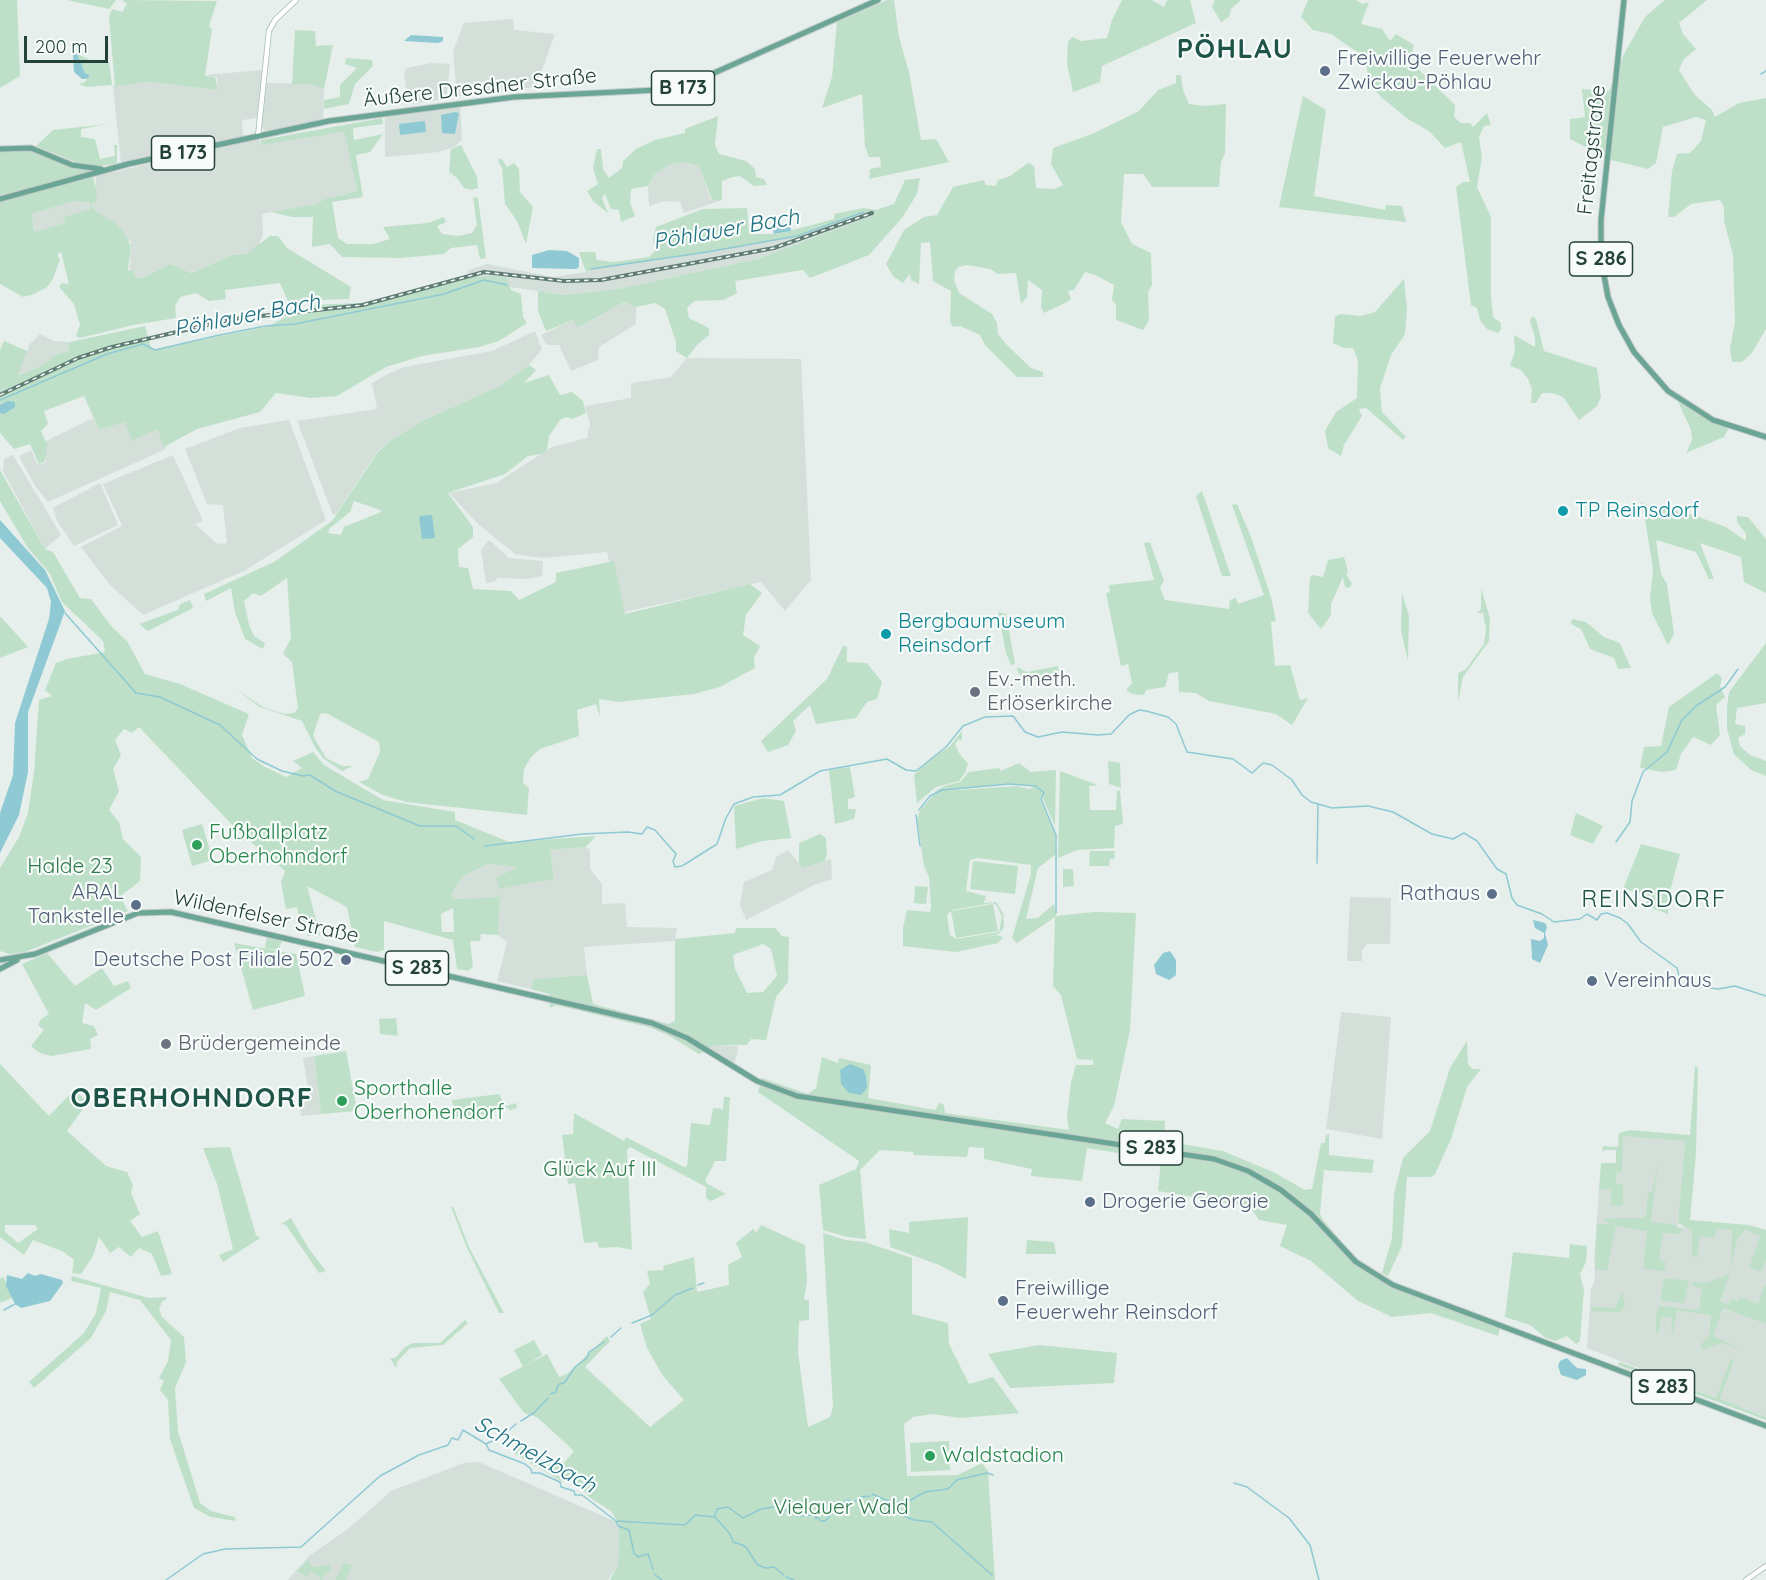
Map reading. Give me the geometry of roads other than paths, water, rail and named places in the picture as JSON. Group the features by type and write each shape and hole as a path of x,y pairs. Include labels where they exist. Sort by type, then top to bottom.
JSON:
{"main road":[{"name":"Äußere Dresdner Straße","path":"0,198 89,172 329,121 461,103 562,94 678,89 878,0"},
{"name":"Freitagstraße","path":"1624,0 1601,220 1601,259 1608,297 1619,325 1634,352 1668,391 1713,420 1766,437"},
{"name":"Äußere Dresdner Straße","path":"0,149 31,147 89,172"},
{"name":"Wildenfelser Straße","path":"1,959 18,959 138,913 171,912 664,1027 701,1046 758,1082 797,1096 1172,1151 1227,1163 1259,1176 1289,1196 1311,1214 1348,1255 1383,1280 1766,1426"},
{"name":"S 283","path":"0,969 18,959"}],"street":[{"path":"258,136 269,31 274,20 296,0"},
{"path":"1746,1580 1766,1566"}],"water":[{"path":"411,35 443,37 443,41 438,43 404,41"},
{"path":"77,54 85,73 90,75 87,79 82,79 74,72 73,55"},
{"path":"459,113 455,134 442,133 441,115"},
{"path":"425,121 426,132 400,135 399,124"},
{"path":"780,223 790,225 791,231 774,234 772,226"},
{"path":"549,250 567,251 579,258 579,267 576,269 532,268 532,255"},
{"path":"8,401 15,402 15,407 4,414 0,413 0,405"},
{"path":"432,515 435,538 422,539 419,516"},
{"path":"0,520 45,570 65,611 28,712 28,772 19,815 0,853 0,813 13,775 15,723 49,619 51,602 47,588 0,538"},
{"path":"1533,920 1545,923 1547,927 1545,933 1548,945 1540,963 1532,959 1531,939 1540,941 1544,938 1544,933 1535,928"},
{"path":"1170,951 1176,960 1176,975 1169,980 1156,974 1154,965 1163,953"},
{"path":"850,1064 863,1069 866,1076 867,1088 861,1095 849,1093 841,1084 840,1070"},
{"path":"28,1273 62,1280 63,1283 50,1301 21,1308 15,1304 6,1286 7,1275 22,1279"},
{"path":"1567,1358 1577,1368 1586,1369 1586,1375 1577,1380 1561,1375 1558,1366 1560,1361"}],"waterway":[{"path":"1761,74 1766,71"},
{"name":"Pöhlauer Bach","path":"591,269 797,236 864,212"},
{"name":"Pöhlauer Bach","path":"0,400 107,354 143,344 155,350 265,326 295,324 444,294 484,280 507,285"},
{"path":"65,613 136,693 160,697 220,725 257,759 282,771 303,776 310,775 335,791 420,826 456,826 474,839"},
{"path":"1616,842 1630,822 1632,801 1643,772 1667,752 1682,720 1696,706 1725,687 1738,669"},
{"path":"485,846 582,834 628,832 642,834 647,827 655,830 676,854 673,861 675,867 682,866 717,844 726,818 734,804 753,797 780,795 820,771 887,759 906,770 916,771 946,747 963,726 985,717 1013,716 1025,732 1038,737 1062,732 1098,735 1111,734 1129,715 1139,710 1168,717 1176,724 1187,752 1233,759 1252,773 1263,763 1272,765 1292,780 1302,795 1311,802 1332,808 1368,806 1393,812 1432,834 1453,839 1464,833 1477,841 1497,869 1506,874 1512,898 1517,905 1542,914 1554,922 1580,919 1587,914 1597,920 1601,914 1607,913 1620,918 1628,924 1641,942 1677,968 1681,984 1718,989 1735,986 1766,996"},
{"path":"919,810 930,796 942,790 1009,784 1035,786 1041,790 1044,793 1041,799 1056,835 1056,913"},
{"path":"1317,863 1318,804"},
{"path":"916,815 920,846"},
{"path":"698,1285 704,1283"},
{"path":"632,1323 652,1315 675,1295 693,1288"},
{"path":"4,1310 15,1304"},
{"path":"611,1337 621,1328"},
{"path":"551,1394 556,1392 558,1385 565,1382 575,1367 587,1358 589,1352 604,1342"},
{"path":"521,1421 535,1412 548,1398"},
{"path":"486,1444 502,1436 516,1424"},
{"name":"Schmelzbach","path":"166,1580 203,1554 225,1549 301,1547 380,1476 419,1455 448,1445 452,1438 458,1440 463,1430 486,1444 489,1450 525,1464 532,1473 540,1473 560,1482 561,1487 574,1491 575,1495 582,1495 616,1521 685,1525 695,1515 714,1517 717,1509 728,1507 743,1518 761,1509 780,1506 782,1510 791,1510 797,1516 814,1515 816,1519 817,1517 825,1521 840,1504 848,1500 852,1503 861,1497 870,1496"},
{"name":"Schmelzbach","path":"872,1494 891,1502 909,1501 925,1492 948,1489 957,1480 987,1473 993,1475"},
{"path":"1234,1483 1247,1487 1289,1518 1310,1545 1319,1580"},
{"path":"897,1502 904,1516 914,1520 932,1522 992,1575"},
{"path":"715,1517 730,1534 733,1542 745,1546 757,1564 765,1568 774,1567 784,1575"},
{"path":"616,1521 618,1526 629,1530 634,1553 638,1557 648,1554 653,1569"},
{"path":"654,1574 662,1580"},
{"path":"786,1577 794,1580"}],"railway":[{"path":"0,395 78,358 112,347 233,319 363,305 484,272 564,281 601,280 774,248 872,213"}],"place":[{"name":"Freiwillige Feuerwehr Zwickau-Pöhlau","path":"1325,71"},
{"name":"TP Reinsdorf","path":"1563,511"},
{"name":"Bergbaumuseum Reinsdorf","path":"886,634"},
{"name":"Ev.-meth. Erlöserkirche","path":"975,692"},
{"name":"Fußballplatz Oberhohndorf","path":"197,845"},
{"name":"Rathaus","path":"1492,894"},
{"name":"ARAL Tankstelle","path":"136,905"},
{"name":"Deutsche Post Filiale 502","path":"346,960"},
{"name":"Vereinhaus","path":"1592,981"},
{"name":"Brüdergemeinde","path":"166,1044"},
{"name":"Sporthalle Oberhohendorf","path":"342,1101"},
{"name":"Drogerie Georgie","path":"1090,1202"},
{"name":"Freiwillige Feuerwehr Reinsdorf","path":"1003,1301"},
{"name":"Waldstadion","path":"930,1456"}],"district":[{"name":"PÖHLAU","path":"1235,50"},
{"name":"REINSDORF","path":"1654,900"},
{"name":"OBERHOHNDORF","path":"192,1099"}],"park label":[{"name":"Halde 23","path":"70,867"},
{"name":"Glück Auf III","path":"600,1170"},
{"name":"Vielauer Wald","path":"841,1508"}]}
